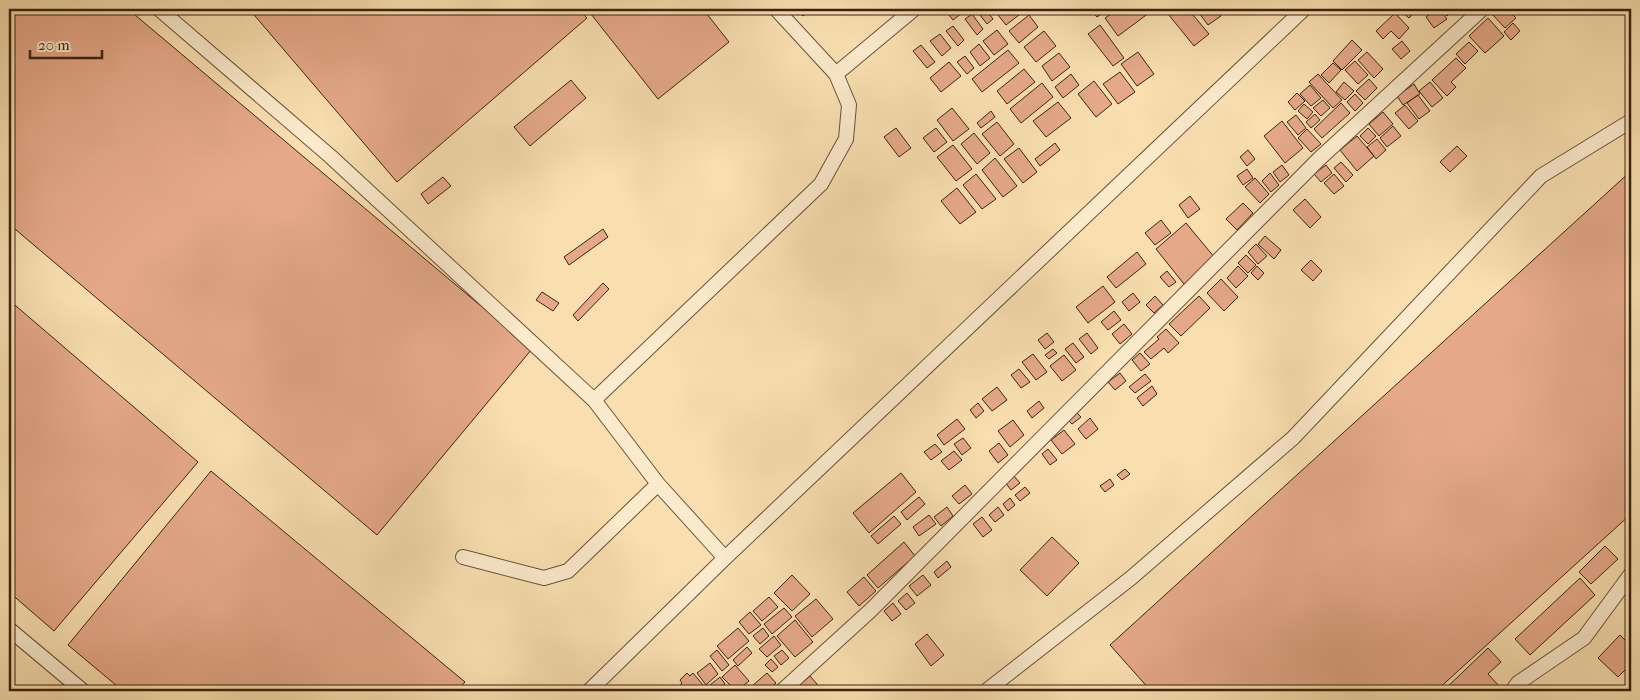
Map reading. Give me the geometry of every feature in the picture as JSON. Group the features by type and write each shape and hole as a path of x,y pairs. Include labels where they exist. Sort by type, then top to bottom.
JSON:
{"lane":[{"path":"159,9 330,156 594,400 658,484 725,558"},
{"path":"594,400 821,184 846,139 850,105 836,74 776,9"},
{"path":"836,74 914,9"},
{"path":"590,691 725,558 1304,9"},
{"path":"782,691 871,610 1318,159 1482,9"},
{"path":"986,691 1131,578 1293,438 1541,176 1631,121"},
{"path":"463,557 544,578 568,571 658,484"},
{"path":"1512,691 1518,683 1584,638 1631,574"},
{"path":"9,629 84,691"}],"building":[{"path":"9,9 128,9 532,349 377,535 9,224"},
{"path":"249,9 579,9 587,18 397,182"},
{"path":"587,9 703,9 729,42 658,99"},
{"path":"797,9 811,9 803,16"},
{"path":"944,9 967,9 953,20"},
{"path":"985,9 993,19 987,24 976,10"},
{"path":"1023,9 1024,11 1006,25 994,10"},
{"path":"1090,9 1108,9 1097,17"},
{"path":"1118,9 1153,10 1118,36 1105,18"},
{"path":"1164,9 1188,9 1209,34 1194,46"},
{"path":"1196,9 1216,9 1221,16 1208,25"},
{"path":"1405,9 1412,9 1415,12 1409,18 1402,12"},
{"path":"1437,9 1447,19 1434,28 1426,17"},
{"path":"1442,9 1452,9 1453,10 1447,16"},
{"path":"1497,9 1507,9 1516,18 1505,28 1492,14"},
{"path":"1395,13 1409,28 1399,39 1391,31 1383,39 1376,31"},
{"path":"972,14 983,29 977,35 965,19"},
{"path":"1029,15 1038,27 1019,43 1009,31"},
{"path":"1488,18 1504,36 1485,53 1469,36"},
{"path":"1513,23 1520,31 1511,40 1504,32"},
{"path":"1100,25 1124,58 1113,66 1088,34"},
{"path":"953,26 964,40 958,46 946,31"},
{"path":"997,30 1008,44 994,55 983,41"},
{"path":"1044,31 1056,46 1036,62 1024,47"},
{"path":"940,34 951,48 942,56 930,41"},
{"path":"1352,40 1362,50 1342,70 1333,61"},
{"path":"1402,41 1410,51 1401,59 1392,49"},
{"path":"1469,42 1478,51 1465,64 1456,54"},
{"path":"979,44 990,58 980,66 970,52"},
{"path":"921,45 935,62 927,68 913,51"},
{"path":"1008,50 1019,63 982,92 972,79"},
{"path":"1138,52 1154,74 1137,86 1121,64"},
{"path":"1367,52 1383,69 1374,78 1358,60"},
{"path":"1059,53 1070,67 1052,81 1042,66"},
{"path":"965,56 974,68 967,74 957,62"},
{"path":"1456,58 1466,68 1451,82 1456,87 1447,96 1432,80"},
{"path":"1355,61 1368,75 1358,84 1345,70"},
{"path":"949,62 961,76 941,92 930,78"},
{"path":"1333,63 1341,70 1329,83 1321,75"},
{"path":"1024,69 1035,82 1007,104 997,91"},
{"path":"1120,72 1135,92 1118,104 1103,84"},
{"path":"1071,74 1079,85 1063,98 1055,87"},
{"path":"1318,74 1342,100 1333,108 1309,82"},
{"path":"1369,79 1377,88 1365,100 1356,91"},
{"path":"571,80 586,98 530,146 514,127"},
{"path":"1094,81 1112,104 1096,117 1078,94"},
{"path":"1344,82 1354,91 1345,100 1336,92"},
{"path":"1430,82 1443,98 1432,107 1419,91"},
{"path":"1042,83 1053,97 1021,123 1010,109"},
{"path":"1414,84 1420,94 1403,105 1397,96"},
{"path":"1310,85 1321,98 1311,106 1300,94"},
{"path":"1297,93 1305,101 1295,110 1288,102"},
{"path":"1355,94 1363,103 1355,111 1347,102"},
{"path":"1418,95 1430,111 1419,119 1407,103"},
{"path":"1323,100 1330,108 1321,116 1313,108"},
{"path":"1058,102 1071,118 1046,137 1033,121"},
{"path":"1341,103 1350,113 1322,138 1314,129"},
{"path":"1304,104 1313,112 1307,119 1298,111"},
{"path":"1405,105 1418,121 1409,129 1395,113"},
{"path":"952,108 969,129 953,141 937,120"},
{"path":"991,111 995,117 981,128 977,123"},
{"path":"1383,112 1393,124 1379,136 1369,124"},
{"path":"1315,114 1320,120 1311,128 1306,122"},
{"path":"1296,115 1306,128 1298,135 1287,122"},
{"path":"1282,121 1303,148 1285,163 1264,136"},
{"path":"997,122 1014,144 1000,156 982,134"},
{"path":"1393,126 1401,136 1387,147 1380,138"},
{"path":"896,128 911,148 899,157 884,137"},
{"path":"936,128 947,142 934,152 923,138"},
{"path":"1368,128 1376,136 1368,144 1360,136"},
{"path":"1307,129 1321,144 1311,152 1298,138"},
{"path":"974,133 990,153 977,164 961,144"},
{"path":"1357,136 1374,156 1357,171 1340,150"},
{"path":"1377,139 1386,150 1376,159 1367,147"},
{"path":"1055,143 1060,150 1040,166 1035,159"},
{"path":"953,145 972,169 956,181 937,157"},
{"path":"1457,146 1467,156 1450,172 1440,162"},
{"path":"1019,148 1037,172 1023,183 1004,159"},
{"path":"1248,150 1255,159 1247,166 1240,157"},
{"path":"995,158 1017,186 1003,197 982,170"},
{"path":"1341,162 1353,175 1346,182 1334,168"},
{"path":"1282,165 1289,175 1280,182 1273,172"},
{"path":"1326,165 1332,173 1321,182 1314,174"},
{"path":"1247,169 1253,178 1243,185 1237,176"},
{"path":"1631,171 1631,514 1436,691 1151,691 1110,645"},
{"path":"1270,173 1279,185 1271,192 1262,181"},
{"path":"976,174 996,199 982,209 963,185"},
{"path":"1334,174 1344,186 1334,194 1324,183"},
{"path":"443,177 451,186 428,204 421,194"},
{"path":"1255,178 1269,194 1260,203 1245,187"},
{"path":"957,188 976,212 960,224 941,201"},
{"path":"1190,196 1200,209 1188,218 1179,205"},
{"path":"1305,199 1321,217 1310,228 1293,210"},
{"path":"1243,203 1253,213 1237,230 1226,219"},
{"path":"1161,220 1171,233 1155,245 1145,233"},
{"path":"1186,223 1215,258 1184,284 1156,249"},
{"path":"603,229 608,237 569,265 564,257"},
{"path":"1265,236 1281,250 1274,259 1258,244"},
{"path":"1256,244 1267,256 1258,264 1248,252"},
{"path":"1137,252 1146,264 1116,288 1107,277"},
{"path":"1246,255 1256,265 1248,273 1238,263"},
{"path":"1311,260 1322,271 1313,281 1301,270"},
{"path":"1238,266 1248,276 1236,288 1227,278"},
{"path":"1257,266 1264,273 1258,280 1251,273"},
{"path":"1167,271 1176,282 1169,287 1160,277"},
{"path":"1221,279 1238,297 1224,311 1207,293"},
{"path":"603,283 609,289 578,321 573,315"},
{"path":"1103,286 1115,302 1088,323 1076,307"},
{"path":"542,292 559,303 553,311 536,300"},
{"path":"1133,293 1140,302 1129,311 1122,302"},
{"path":"1155,296 1163,305 1154,313 1146,305"},
{"path":"1199,296 1210,308 1181,336 1169,324"},
{"path":"9,300 198,462 54,631 9,592"},
{"path":"1114,311 1121,320 1108,330 1101,322"},
{"path":"1124,324 1132,334 1120,344 1112,334"},
{"path":"1166,329 1179,343 1168,353 1164,348 1151,359 1144,352 1159,339 1157,337"},
{"path":"1047,333 1054,342 1045,349 1038,340"},
{"path":"1087,333 1098,348 1091,354 1079,339"},
{"path":"1073,343 1084,357 1076,363 1065,349"},
{"path":"1053,349 1057,353 1049,359 1045,355"},
{"path":"1140,353 1150,364 1141,371 1132,360"},
{"path":"1033,354 1047,372 1036,380 1022,362"},
{"path":"1064,355 1076,370 1062,381 1050,366"},
{"path":"1019,369 1030,382 1021,388 1011,375"},
{"path":"1120,373 1126,381 1115,390 1108,382"},
{"path":"1145,374 1151,381 1135,393 1129,387"},
{"path":"1152,386 1157,394 1143,406 1137,398"},
{"path":"997,387 1007,400 992,411 982,399"},
{"path":"1039,401 1044,408 1032,418 1027,411"},
{"path":"978,403 984,411 976,418 970,410"},
{"path":"1077,413 1081,417 1072,424 1068,420"},
{"path":"1090,418 1098,429 1086,439 1078,429"},
{"path":"957,419 965,429 944,445 937,435"},
{"path":"1013,420 1024,435 1010,447 998,431"},
{"path":"1064,430 1075,444 1062,454 1051,440"},
{"path":"963,438 971,448 962,455 954,444"},
{"path":"999,443 1008,455 998,463 989,451"},
{"path":"935,444 942,452 931,460 924,452"},
{"path":"1048,449 1057,460 1050,465 1042,454"},
{"path":"954,451 962,460 949,470 941,461"},
{"path":"1125,469 1130,474 1122,480 1117,475"},
{"path":"211,471 465,682 457,691 123,691 68,645"},
{"path":"901,473 916,492 869,533 853,513"},
{"path":"1014,476 1020,483 1011,490 1005,482"},
{"path":"1110,479 1114,485 1105,492 1100,486"},
{"path":"965,485 972,494 959,504 952,496"},
{"path":"1025,487 1030,493 1020,501 1015,495"},
{"path":"919,497 925,504 907,520 901,512"},
{"path":"1010,498 1015,505 1008,511 1003,504"},
{"path":"947,507 953,516 941,526 934,517"},
{"path":"998,507 1004,515 995,522 989,515"},
{"path":"929,515 936,524 919,536 913,527"},
{"path":"894,516 901,524 878,544 871,536"},
{"path":"982,517 992,530 983,537 973,524"},
{"path":"1052,537 1079,563 1047,596 1020,570"},
{"path":"904,542 915,556 878,588 867,575"},
{"path":"1605,546 1618,559 1591,584 1579,572"},
{"path":"947,561 951,567 938,578 934,572"},
{"path":"792,575 810,594 792,611 774,593"},
{"path":"923,575 931,585 917,596 909,586"},
{"path":"864,577 876,591 859,606 847,592"},
{"path":"1580,578 1595,595 1530,655 1515,639"},
{"path":"907,593 915,603 906,610 898,601"},
{"path":"769,597 778,607 762,621 753,611"},
{"path":"816,599 833,619 812,637 795,616"},
{"path":"893,603 901,614 892,621 884,611"},
{"path":"784,608 792,617 772,634 764,624"},
{"path":"750,612 761,625 749,634 739,622"},
{"path":"795,620 813,642 795,657 777,636"},
{"path":"738,628 749,641 728,659 717,646"},
{"path":"763,628 769,636 760,644 753,636"},
{"path":"927,634 944,655 931,666 915,644"},
{"path":"1620,635 1631,646 1631,664 1618,677 1598,658"},
{"path":"774,636 781,645 767,657 759,649"},
{"path":"747,647 752,653 738,666 733,660"},
{"path":"1488,648 1501,662 1488,674 1501,688 1498,691 1443,691"},
{"path":"717,650 729,665 722,671 710,656"},
{"path":"782,650 789,658 781,665 774,656"},
{"path":"771,659 778,667 772,672 765,665"},
{"path":"710,663 718,674 706,685 697,673"},
{"path":"735,665 749,681 737,691 722,677"},
{"path":"687,673 690,676 693,673 703,685 697,691 680,691 677,688 682,683 680,680"},
{"path":"767,673 776,683 766,691 754,691 751,687"},
{"path":"810,676 821,691 801,691 797,687"},
{"path":"720,677 725,684 716,691 710,685"}]}
